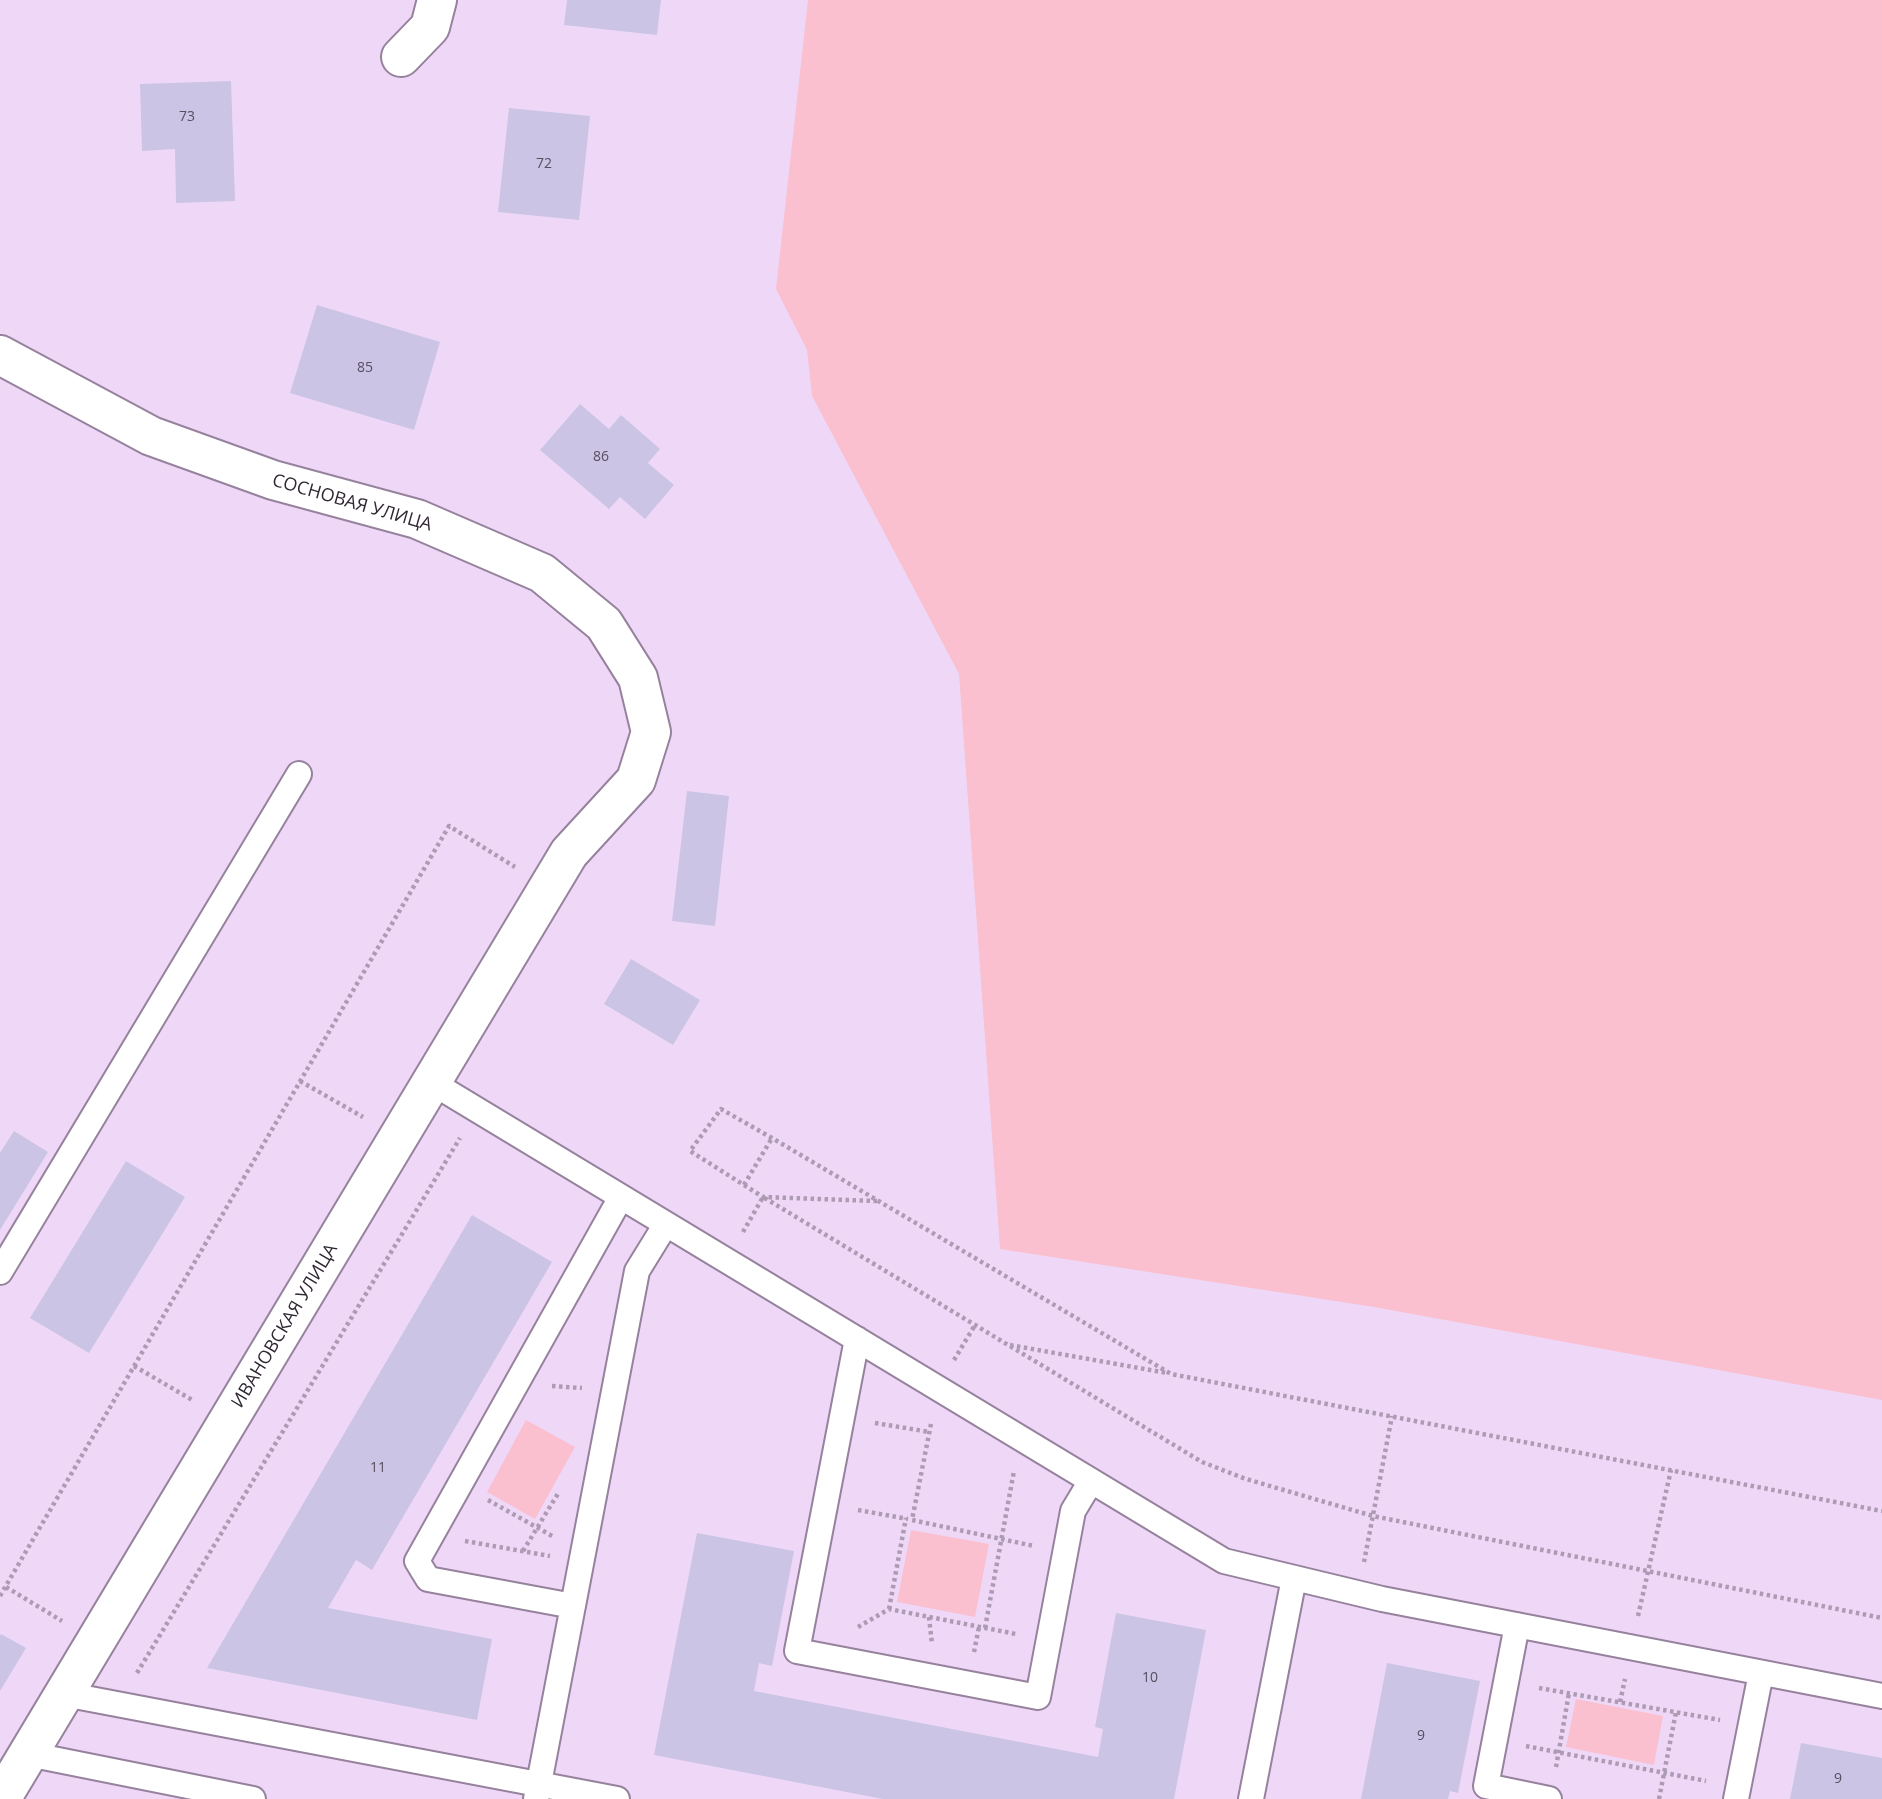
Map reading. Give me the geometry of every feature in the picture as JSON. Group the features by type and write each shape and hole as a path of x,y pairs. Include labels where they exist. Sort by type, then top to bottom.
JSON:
{"street":[{"path":"401,57 430,27 437,0"},
{"name":"СОСНОВАЯ УЛИЦА","path":"0,355 151,436 273,480 417,519 542,573 604,624 638,678 651,732 636,780 569,853"},
{"name":"ИВАНОВСКАЯ УЛИЦА","path":"1,1799 569,853"}],"lane":[{"path":"0,1272 299,774"},
{"path":"431,1082 1224,1561 1358,1594 1882,1696"},
{"path":"573,1606 428,1579 417,1561 621,1197"},
{"path":"537,1791 637,1271 666,1224"},
{"path":"857,1339 797,1651 1038,1697 1073,1511 1091,1480"},
{"path":"1251,1799 1294,1578"},
{"path":"1517,1625 1486,1787 1552,1787"},
{"path":"1737,1793 1761,1672"},
{"path":"64,1694 537,1791 617,1799"},
{"path":"28,1754 253,1799"}],"path":[{"path":"0,1597 449,826 548,888"},
{"path":"300,1081 398,1138"},
{"path":"1171,1374 721,1109 690,1151 1202,1462 1246,1479 1373,1516 1882,1618"},
{"path":"119,1704 477,1110"},
{"path":"744,1185 772,1138"},
{"path":"763,1197 877,1201"},
{"path":"727,1261 763,1197"},
{"path":"889,1609 938,1388 975,1325"},
{"path":"1007,1344 1882,1511"},
{"path":"134,1366 229,1420"},
{"path":"521,1375 543,1385 614,1390"},
{"path":"1358,1594 1392,1416"},
{"path":"841,1418 930,1432"},
{"path":"985,1628 1016,1462"},
{"path":"1620,1702 1671,1470"},
{"path":"460,1484 583,1554"},
{"path":"825,1504 909,1519 1065,1553"},
{"path":"431,1535 583,1554"},
{"path":"6,1587 96,1641"},
{"path":"832,1657 837,1640 889,1609 1048,1641"},
{"path":"1507,1682 1749,1726"},
{"path":"1552,1787 1569,1693"},
{"path":"1659,1799 1676,1712"},
{"path":"1495,1741 1664,1773 1737,1793"}],"shaded area":[{"path":"808,0 1882,0 1882,1400 1374,1307 1000,1249 959,674 812,396 807,350 776,289"},
{"path":"526,1420 575,1447 535,1519 487,1492"},
{"path":"911,1530 989,1544 975,1617 897,1602"},
{"path":"1576,1699 1663,1716 1654,1765 1566,1747"}],"building":[{"path":"567,0 661,0 657,35 564,25"},
{"path":"231,81 235,201 176,203 175,149 142,151 140,84"},
{"path":"509,108 590,116 579,220 498,212"},
{"path":"317,305 440,342 414,430 290,393"},
{"path":"580,404 609,429 621,415 660,449 648,463 674,485 645,519 620,497 609,509 540,450"},
{"path":"687,791 729,796 715,926 672,921"},
{"path":"631,959 700,1000 673,1045 604,1004"},
{"path":"14,1131 48,1152 0,1230 0,1153"},
{"path":"126,1161 185,1197 89,1353 30,1318"},
{"path":"472,1215 552,1262 372,1570 356,1560 328,1608 492,1639 477,1720 207,1668"},
{"path":"697,1533 794,1551 772,1666 759,1663 754,1691 1098,1757 1103,1729 1095,1727 1116,1613 1206,1630 1174,1799 883,1799 654,1755"},
{"path":"1,1634 26,1648 0,1691 0,1636"},
{"path":"1387,1663 1480,1681 1458,1793 1450,1791 1448,1799 1361,1799"},
{"path":"1801,1743 1882,1758 1882,1799 1790,1799"}]}
